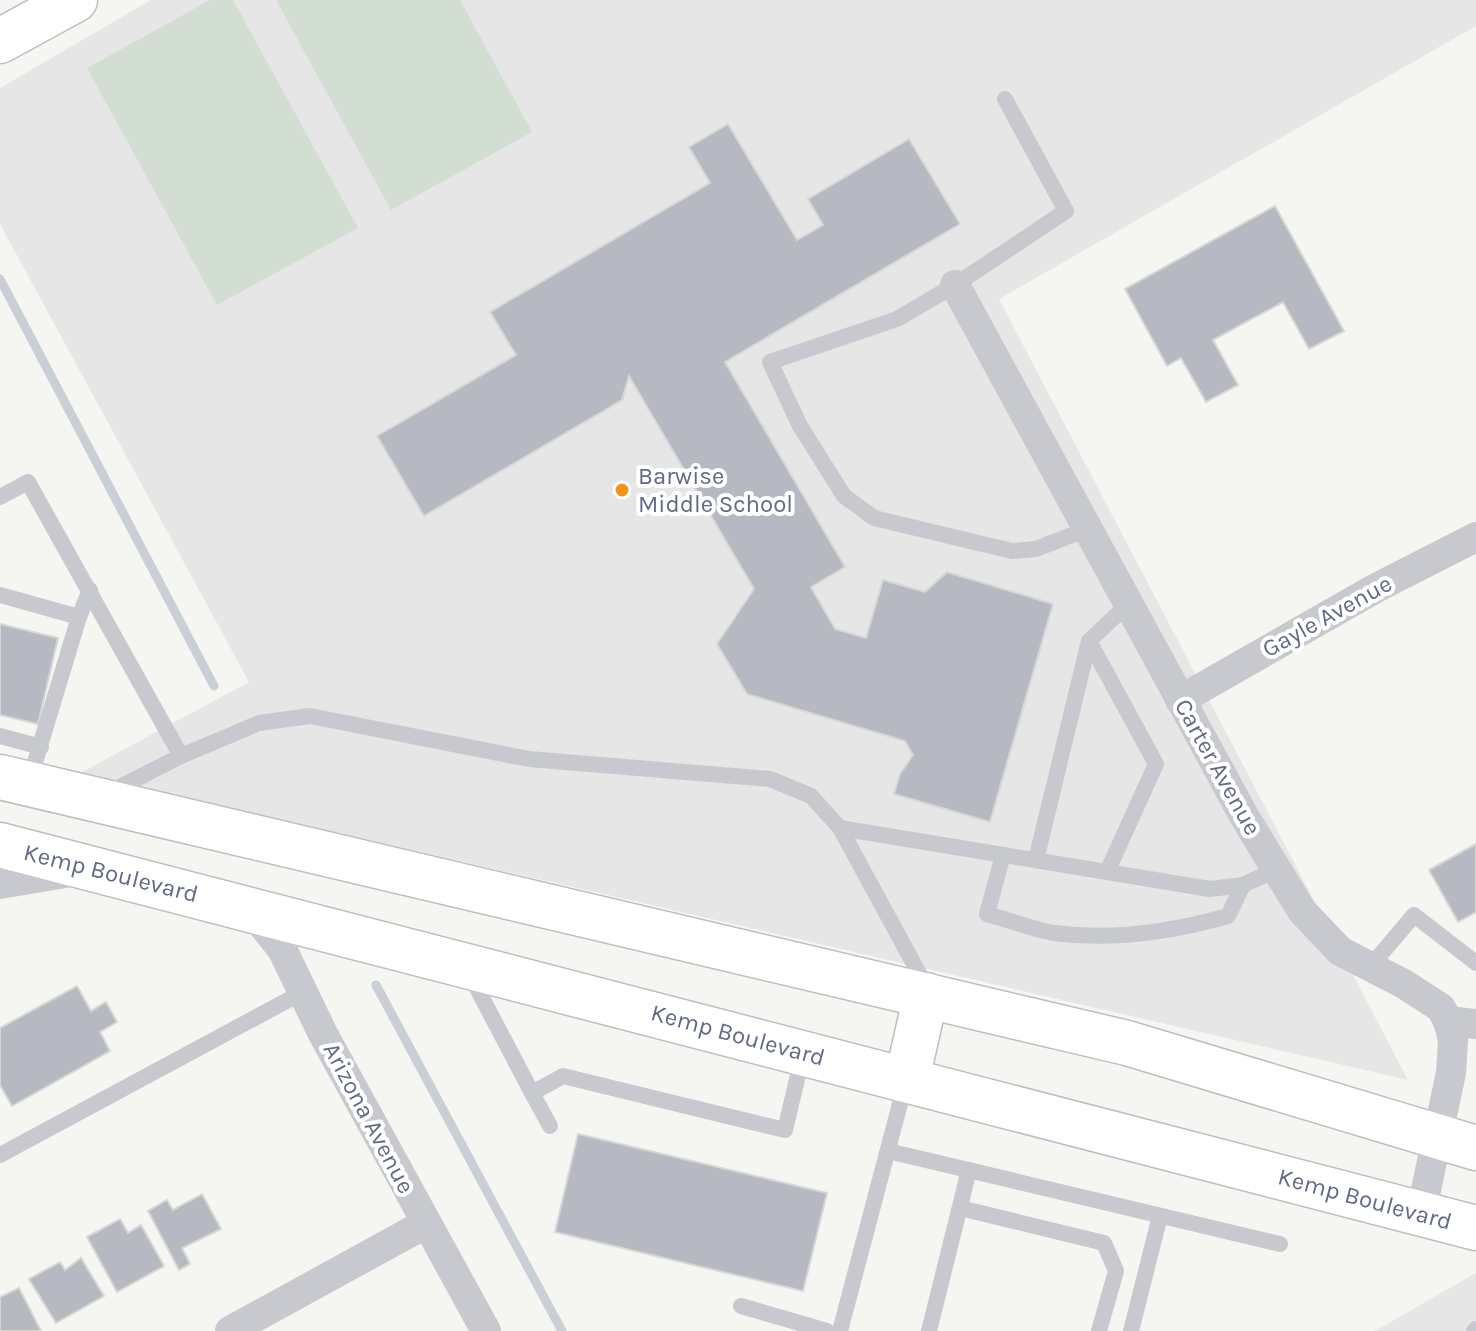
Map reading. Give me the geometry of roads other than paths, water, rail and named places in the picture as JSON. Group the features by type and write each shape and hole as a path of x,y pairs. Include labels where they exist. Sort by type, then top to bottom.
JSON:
{"main road":[{"path":"0,41 75,0"},
{"path":"23,769 96,799 1127,1043 1457,1143"},
{"name":"Kemp Boulevard","path":"0,845 1476,1228"},
{"path":"907,1079 928,996"}],"street":[{"name":"Carter Avenue","path":"955,285 1180,700 1302,911 1340,951 1404,984 1462,1022 1453,1040 1451,1073 1457,1143 1421,1213"},
{"name":"Gayle Avenue","path":"1180,700 1376,588 1476,537"},
{"path":"0,884 92,868"},
{"name":"Arizona Avenue","path":"249,908 282,949 425,1224 486,1331"},
{"path":"230,1331 425,1224"}],"lane":[{"path":"1005,99 1066,211 955,285 897,319 770,362 800,426 844,496 874,518 1012,551 1036,549 1087,529"},
{"path":"0,497 28,482 181,756"},
{"path":"23,769 90,590"},
{"path":"0,595 79,617"},
{"path":"1036,860 1089,641 1128,604"},
{"path":"1089,641 1156,764 1107,872"},
{"path":"96,799 181,756 259,723 310,716 529,759 770,779 811,796 840,828 928,996"},
{"path":"0,736 23,769"},
{"path":"840,828 1210,889 1243,885 1277,869"},
{"path":"1003,855 987,914 1052,933 1119,937 1183,929 1228,916 1243,885"},
{"path":"1370,967 1414,915 1476,963"},
{"path":"465,964 550,1126"},
{"path":"0,1155 303,992"},
{"path":"532,1093 563,1076 785,1130 804,1052"},
{"path":"840,1331 907,1079"},
{"path":"888,1151 1280,1244"},
{"path":"929,1331 969,1170"},
{"path":"960,1208 1104,1243 1116,1271 1099,1331"},
{"path":"1131,1331 1160,1216"},
{"path":"741,1306 827,1331"}],"waterway":[{"path":"0,279 214,686"},
{"path":"376,985 562,1331"}],"place":[{"name":"Barwise Middle School","path":"622,490"}]}
